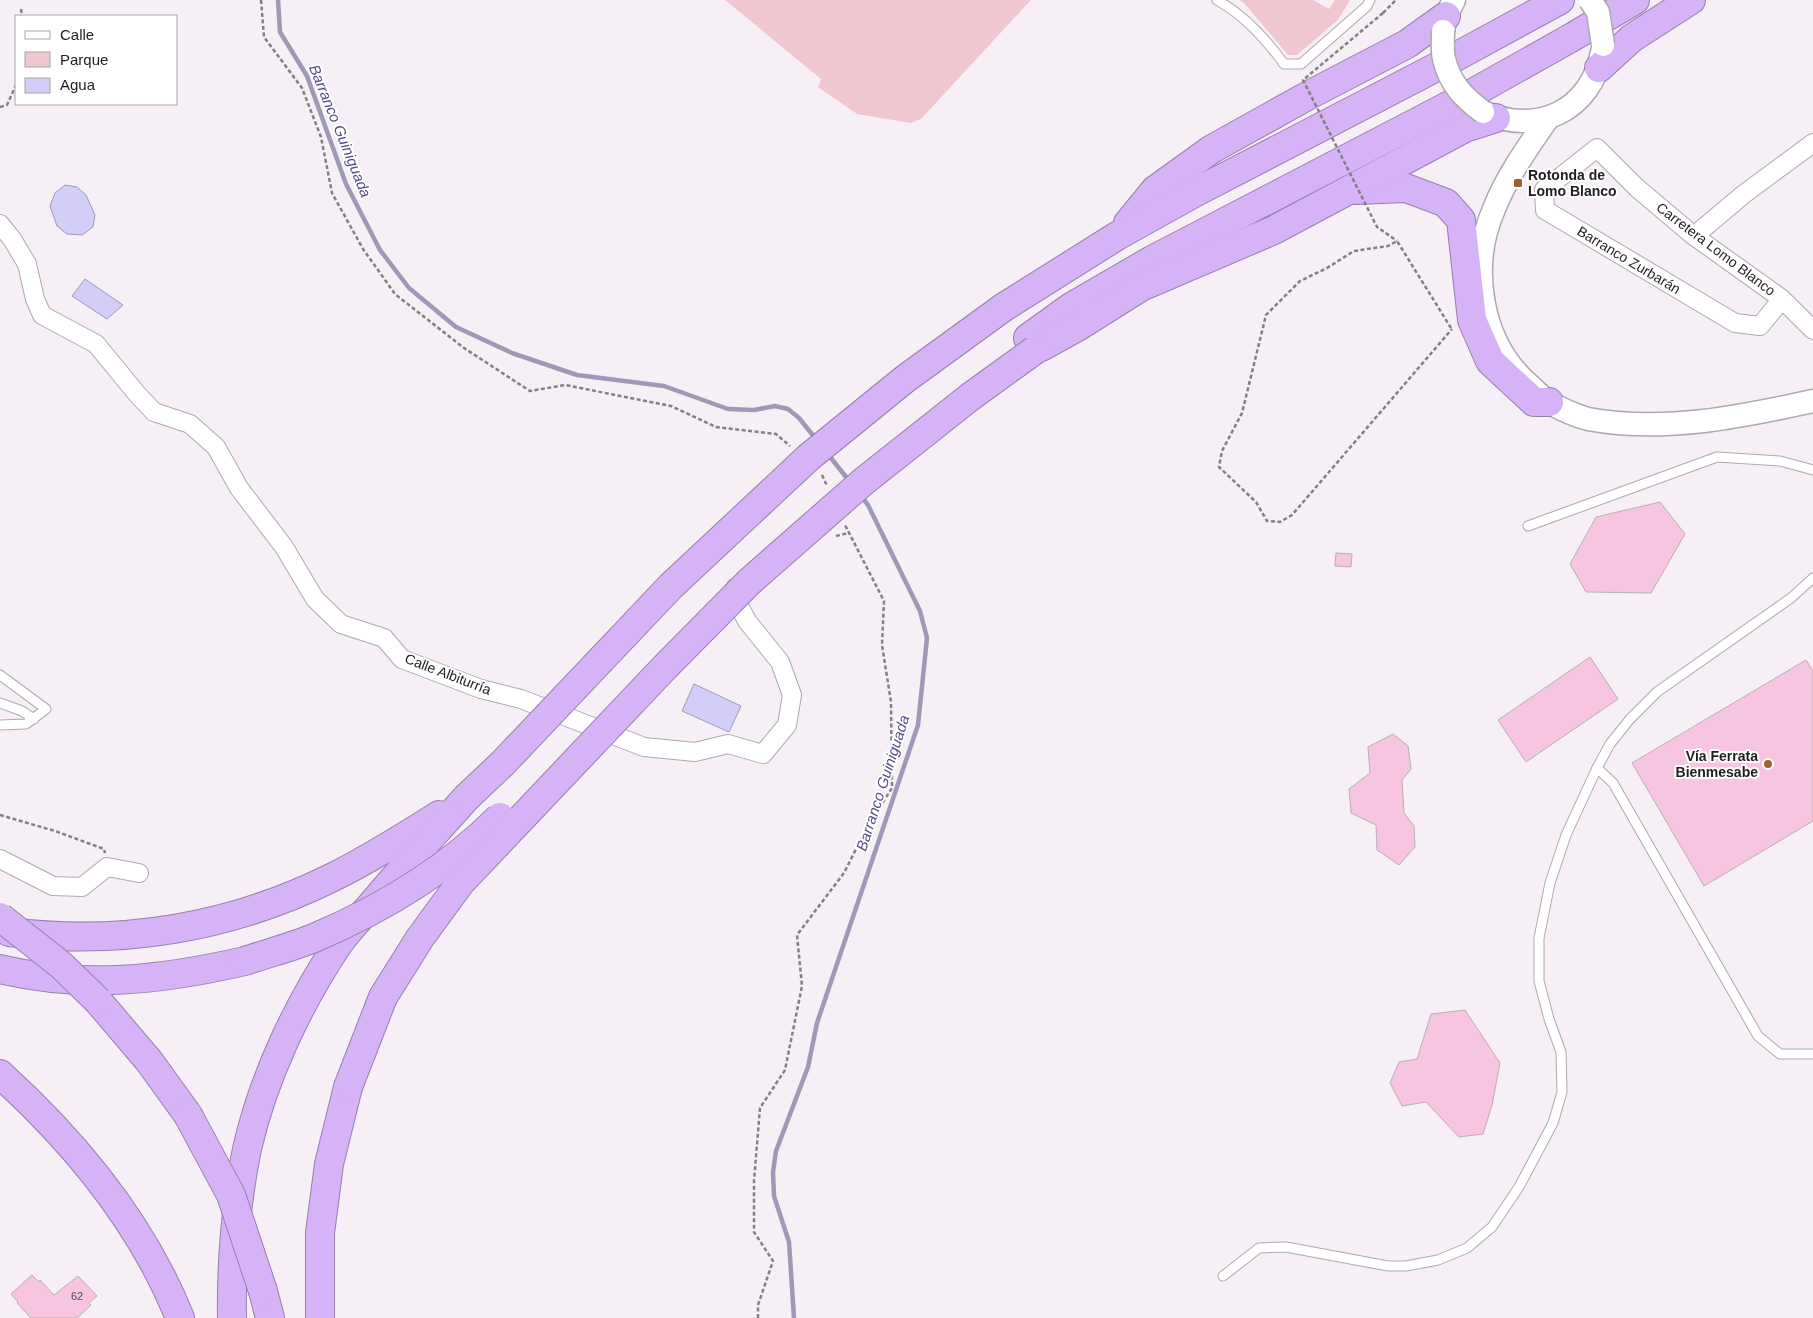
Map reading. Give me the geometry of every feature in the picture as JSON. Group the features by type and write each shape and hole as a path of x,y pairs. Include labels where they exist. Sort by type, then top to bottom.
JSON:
{"highway":[{"path":"232,1318 235,1230 247,1149 259,1106 274,1067 306,997 340,942 393,880 466,798 503,763 671,586 809,457 905,379 1004,308 1117,236 1196,192 1450,60 1560,0"},
{"path":"320,1318 320,1233 329,1164 348,1087 383,997 420,938 460,882 665,667 749,582 864,481 970,397 1071,307 1152,260 1471,94 1634,0"},
{"path":"1601,56 1691,0"},
{"path":"1117,236 1155,190 1212,149 1309,95 1407,44 1448,16"},
{"path":"0,969 24,975 83,981 110,981 195,972 245,961 313,938 378,907 433,873 484,833 735,573 854,469 961,384 1031,344 1079,326 1141,287 1274,230 1465,128 1495,117"},
{"path":"1349,190 1406,188 1446,203 1461,220 1472,320 1490,361 1534,402 1549,402"},
{"path":"0,931 39,936 98,937 154,932 215,922 270,904 330,879 466,798"},
{"path":"0,916 62,966 98,1001 149,1061 188,1115 231,1196 263,1291 270,1318"},
{"path":"0,1074 69,1143 108,1190 140,1238 172,1298 180,1318"}],"street":[{"path":"1495,117 1528,122 1548,118 1574,104 1589,88 1601,56 1598,12 1590,0"},
{"path":"1448,16 1444,59 1452,80 1464,97 1495,117 1514,145 1515,166"},
{"path":"1548,118 1515,166 1493,210 1483,247 1481,276 1484,304 1494,339 1516,373 1549,402 1586,418 1634,425 1716,420 1813,401"},
{"path":"1694,236 1744,194 1813,143"},
{"name":"Carretera Lomo Blanco","path":"1597,148 1637,188 1694,236 1782,299 1813,330"},
{"name":"Barranco Zurbarán","path":"1597,148 1544,190 1545,210 1735,323 1760,326 1782,299"},
{"name":"Calle Albiturría","path":"0,224 12,239 27,264 35,299 42,315 96,344 154,412 190,424 216,447 239,488 284,547 315,599 341,624 384,638 402,659 481,690 521,699 644,747 695,752 728,744 763,754 787,725 792,695 780,662 747,621 737,602 734,586 773,556 800,544"},
{"path":"0,859 53,886 82,887 107,867 139,873"}],"lane":[{"path":"1217,0 1231,8 1268,42 1284,64 1301,64 1367,6 1370,0"},
{"path":"1528,526 1717,457 1780,461 1813,470"},
{"path":"1223,1276 1259,1248 1286,1247 1388,1266 1406,1266 1438,1260 1467,1248 1492,1227 1519,1187 1549,1131 1562,1092 1561,1052 1549,1019 1539,981 1539,938 1550,883 1566,835 1597,768 1610,744 1630,719 1657,692 1791,598 1813,578"},
{"path":"0,675 46,709 26,724 0,725"},
{"path":"0,703 22,711 34,719"},
{"path":"1597,768 1613,783 1758,1036 1780,1054 1813,1054"}],"path":[{"path":"1396,0 1304,80 1377,227 1397,241 1388,246 1354,251 1327,268 1300,281 1266,315 1242,412 1222,451 1219,467 1256,502 1267,521 1280,522 1292,515 1452,329"},
{"path":"21,9 22,15"},
{"path":"0,106 7,105 15,87"},
{"path":"0,816 55,831 104,849 107,867"}],"green space":[{"path":"725,0 1031,0 921,119 911,123 857,114 818,87 821,79"},
{"path":"1239,0 1313,0 1329,9 1335,0 1350,0 1338,20 1297,55 1288,55 1244,3"}],"water":[{"path":"65,185 77,187 86,195 95,215 93,227 82,235 67,234 57,226 50,206 55,193"},
{"path":"85,279 123,305 107,319 72,296"},
{"path":"694,684 741,706 729,732 682,711"}],"building":[{"path":"1660,502 1685,534 1651,593 1586,592 1570,564 1596,517"},
{"path":"1336,553 1352,554 1351,567 1335,566"},
{"path":"1590,657 1618,699 1526,762 1498,720"},
{"path":"1806,660 1813,671 1813,821 1704,886 1632,763"},
{"path":"1393,734 1408,746 1411,769 1402,780 1404,813 1414,826 1415,847 1399,865 1377,850 1376,825 1351,813 1349,789 1370,773 1368,747"},
{"path":"1465,1010 1500,1063 1492,1105 1483,1134 1459,1137 1426,1102 1402,1106 1390,1083 1399,1062 1417,1059 1431,1014"},
{"path":"32,1275 39,1282 40,1280 54,1295 78,1276 97,1296 89,1303 91,1305 77,1318 31,1318 11,1294"}],"waterway":[{"name":"Barranco Guiniguada","path":"278,0 280,32 307,76 346,184 380,250 409,288 456,327 512,353 577,375 664,386 728,409 754,410 775,406 788,409 799,418 816,439"},
{"name":"Barranco Guiniguada","path":"827,453 850,482"},
{"name":"Barranco Guiniguada","path":"794,1318 789,1242 774,1196 773,1172 776,1151 808,1067 817,1023 918,725 927,638 920,611 868,505 861,496"}],"place":[{"name":"Rotonda de Lomo Blanco","path":"1518,183"},
{"name":"Vía Ferrata Bienmesabe","path":"1768,764"}]}
